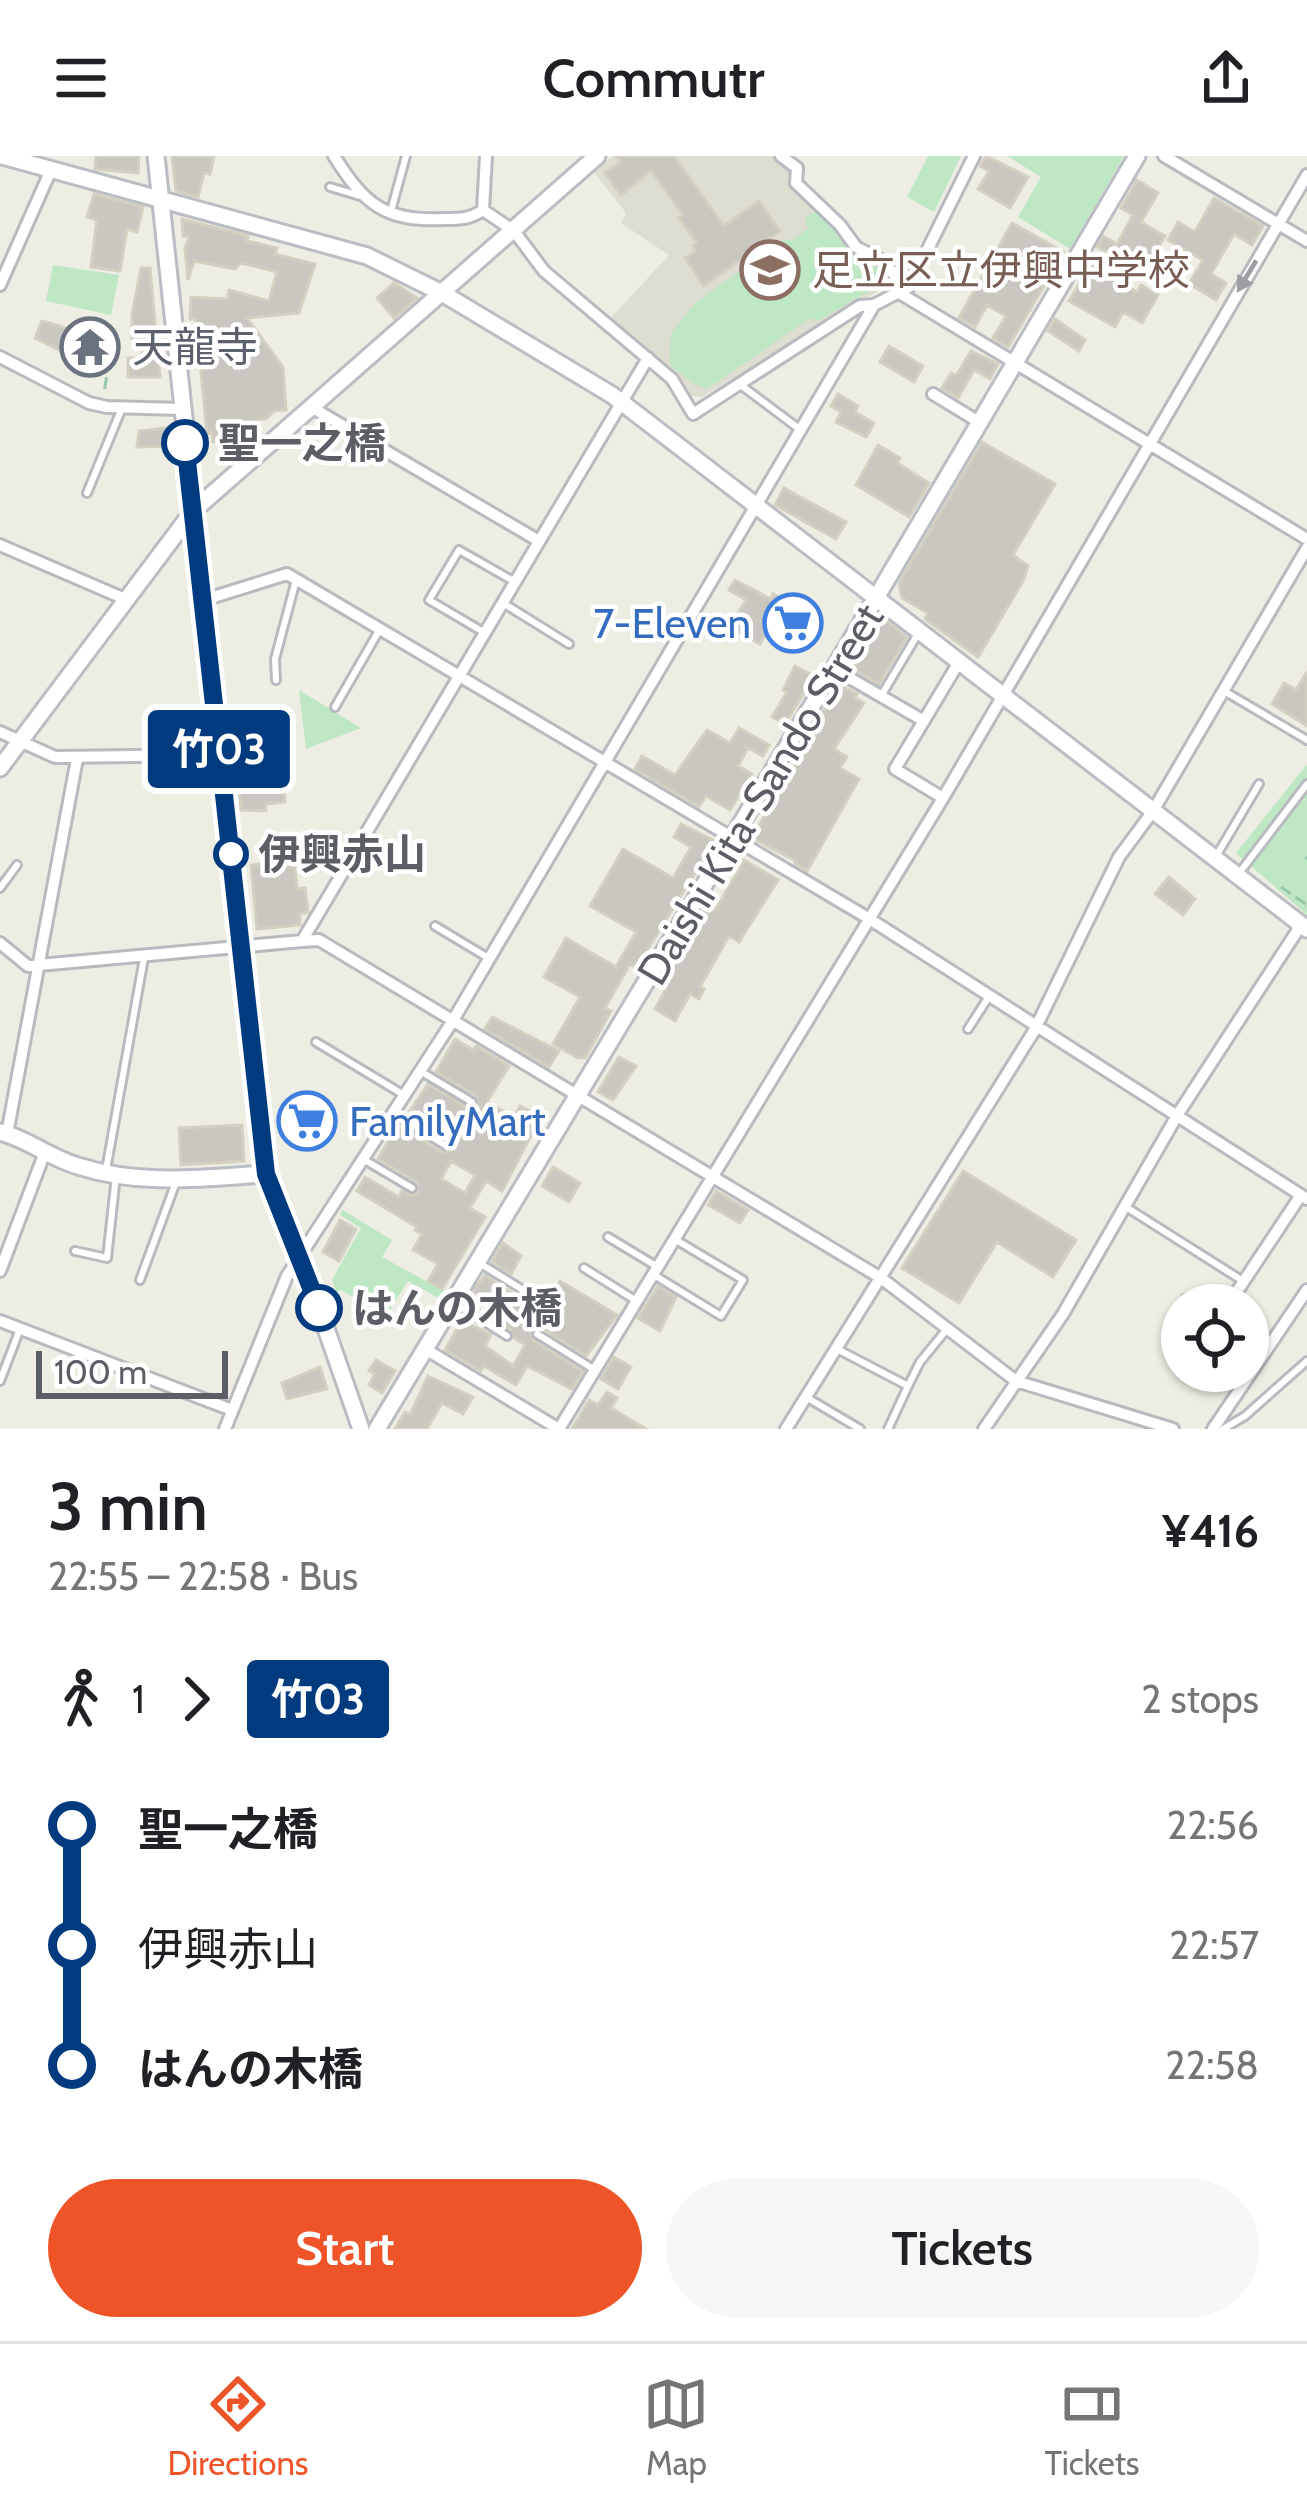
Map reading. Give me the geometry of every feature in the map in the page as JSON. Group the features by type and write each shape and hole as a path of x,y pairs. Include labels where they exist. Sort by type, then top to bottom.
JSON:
{"street":[{"path":"2,156 367,256 442,293 621,404 1304,927 1178,1114 1063,1314 984,1429"},
{"path":"156,156 266,1174 300,1254 361,1429"},
{"path":"483,210 486,156"},
{"path":"0,768 193,511 596,156"},
{"path":"782,156 797,168"},
{"path":"810,156 797,168 796,183 840,224 856,247 883,261 900,282 901,294"},
{"path":"483,210 514,231 544,271 672,379 693,414 860,307 901,294 921,267 974,156"},
{"name":"Daishi Kita-Sando Street","path":"377,1429 580,1096 1137,156"},
{"path":"1164,156 1307,241"},
{"path":"341,160 360,196 390,214 418,220 472,218 483,210"},
{"path":"0,285 51,170"},
{"path":"425,1349 559,1429 943,798 1307,176"},
{"path":"786,1429 1038,1024 1119,857 1153,812 1307,543 901,294"},
{"path":"225,1429 287,1276 452,1022 874,305"},
{"path":"0,357 102,406 182,409"},
{"path":"302,941 648,358"},
{"path":"933,394 980,422"},
{"path":"311,407 539,541"},
{"path":"0,545 125,599"},
{"path":"204,601 286,574 868,918 1178,1114 1304,1197 1243,1282"},
{"path":"943,798 895,769 959,662"},
{"path":"834,670 924,721"},
{"path":"0,732 55,757 220,754"},
{"path":"77,759 3,1133 111,1175 177,1180 266,1174"},
{"path":"0,944 28,966 39,966 319,940 881,1278 1016,1381 1173,1429"},
{"path":"0,1271 45,1152"},
{"path":"1269,1347 1307,1291"},
{"path":"0,1321 232,1410"},
{"path":"1214,1429 1239,1392"}],"lane":[{"path":"390,214 406,156"},
{"path":"330,187 360,196"},
{"path":"740,384 801,430"},
{"path":"87,493 122,408"},
{"path":"484,633 429,600 459,550 514,582"},
{"path":"276,680 275,659 296,580"},
{"path":"502,603 569,644"},
{"path":"334,707 380,629"},
{"path":"881,696 920,631"},
{"path":"1224,691 1307,740"},
{"path":"1214,859 1259,784"},
{"path":"1237,876 1307,784"},
{"path":"0,888 17,865"},
{"path":"435,926 490,959"},
{"path":"75,1251 107,1258 111,1175 144,958"},
{"path":"968,1029 990,994"},
{"path":"316,1042 404,1095"},
{"path":"421,1071 472,1102"},
{"path":"392,1113 445,1145"},
{"path":"363,1159 412,1188"},
{"path":"140,1280 177,1180"},
{"path":"1126,1207 1243,1282"},
{"path":"608,1237 721,1316 743,1280 676,1240"},
{"path":"478,1262 532,1295"},
{"path":"584,1268 638,1302"},
{"path":"453,1303 507,1336"},
{"path":"0,1381 20,1329"},
{"path":"888,1429 920,1362 946,1329"},
{"path":"537,1334 596,1370"},
{"path":"837,1349 908,1386"},
{"path":"1223,1429 1245,1416 1307,1361"},
{"path":"806,1397 860,1429"}],"path":[{"path":"101,333 113,336 102,406"},
{"path":"1281,887 1307,905"}],"shaded area":[{"name":"足立区立伊興中学校","path":"613,156 775,156 789,170 793,184 840,233 879,263 892,277 891,283 702,397 691,396 676,375 610,319 669,255 621,223 626,213 593,171"},
{"path":"260,717 264,756 235,758 231,720"}],"green space":[{"path":"928,156 961,156 934,212 907,197"},
{"path":"1007,156 1124,156 1070,249 1018,217 1041,177"},
{"path":"816,211 887,280 818,321 810,318 707,389 670,365 671,334 694,304 783,240 792,240 808,229 805,218"},
{"path":"53,265 119,275 111,315 46,301"},
{"path":"299,690 361,728 306,749"},
{"path":"1307,764 1307,915 1236,853"},
{"path":"343,1210 392,1240 382,1257 444,1291 440,1299 408,1281 385,1317 341,1290 336,1292 332,1280 361,1228 340,1215"}],"building":[{"path":"96,156 139,156 138,173 95,169"},
{"path":"172,156 214,156 198,197 176,191"},
{"path":"617,156 674,156 724,226 759,201 780,231 704,286 685,258 696,251 697,243 679,218 683,215 651,170 621,195 605,173 621,162"},
{"path":"986,156 1028,177 1010,208 978,189 989,171 980,166"},
{"path":"1137,180 1158,193 1141,222 1165,236 1150,262 1126,248 1120,258 1097,247 1103,236 1117,244 1133,215 1121,208"},
{"path":"94,194 143,207 137,232 127,229 120,271 91,267 97,220 87,217"},
{"path":"1214,198 1263,226 1252,245 1234,234 1211,274 1226,283 1216,300 1189,284 1203,260 1168,240 1178,222 1195,232"},
{"path":"182,219 248,236 247,241 277,248 275,254 315,264 299,313 247,318 283,367 286,410 258,419 259,428 244,429 245,440 213,442 212,433 207,434 191,297 227,299 229,290 269,301 277,272 241,263 235,269 194,261 188,280 185,249 189,237 183,236"},
{"path":"1012,223 1064,252 1008,347 993,338 1006,316 987,305 975,327 959,318","holes":["1012,249 1034,262 1024,280 1002,266"]},
{"path":"1090,265 1137,292 1141,285 1158,295 1142,323 1123,312 1115,327 1069,301"},
{"path":"141,268 150,268 160,377 128,377 128,358 142,358 142,338 132,338"},
{"path":"394,283 417,298 394,318 377,298"},
{"path":"1055,319 1085,340 1079,351 1048,331"},
{"path":"42,321 107,340 101,364 35,338"},
{"path":"889,346 923,366 914,382 880,362"},
{"path":"971,351 998,364 990,379 974,370 958,398 942,388 951,373 956,376"},
{"path":"838,394 874,423 866,437 836,422 841,412 831,406"},
{"path":"167,428 168,446 137,447 139,431"},
{"path":"982,442 1055,484 1013,555 1028,566 1023,581 978,657 925,619 928,613 902,598 899,583"},
{"path":"878,445 929,483 909,517 856,485"},
{"path":"784,488 846,522 836,539 775,505"},
{"path":"735,580 811,615 790,648 766,634 760,644 730,627 746,600 729,590"},
{"path":"884,619 907,637 879,684 853,669"},
{"path":"795,666 814,676 785,724 772,717"},
{"path":"1307,672 1307,726 1272,704 1284,683 1296,690"},
{"path":"840,685 864,703 834,749 847,757 840,768 859,779 807,871 752,838 768,810 764,808 772,795 778,798 800,748"},
{"path":"739,728 769,745 763,756 748,748 738,766 752,774 730,810 706,796 699,807 635,769 642,756 675,775 707,730 730,743"},
{"path":"283,777 285,802 266,804 266,811 241,810 239,780"},
{"path":"681,824 715,841 636,968 630,964 585,1058 578,1058 553,1044 580,997 544,977 566,938 616,967 636,932 590,906 623,849 673,878 691,847 674,837"},
{"path":"744,860 778,880 739,942 729,936 700,987 704,989 699,999 690,994 675,1021 655,1009 666,989 660,986 707,904 716,909"},
{"path":"294,861 297,889 305,888 308,912 300,914 300,925 257,929 251,865"},
{"path":"1169,877 1195,899 1183,915 1155,894"},
{"path":"492,1017 559,1051 549,1067 485,1029"},
{"path":"455,1039 473,1050 476,1046 509,1066 487,1102 514,1117 520,1106 541,1117 502,1191 486,1181 470,1208 485,1217 442,1289 428,1281 438,1264 413,1250 422,1234 417,1227 357,1191 365,1177 399,1197 402,1191 418,1193 417,1182 378,1159 397,1126 442,1152 451,1150 450,1139 408,1114 428,1084 468,1108 478,1107 477,1096 436,1072","holes":["451,1161 475,1175 465,1193 441,1179"]},
{"path":"619,1057 636,1066 613,1100 598,1092"},
{"path":"313,1100 318,1139 301,1141 296,1102"},
{"path":"242,1125 244,1161 181,1165 179,1128"},
{"path":"553,1167 580,1183 569,1202 542,1186"},
{"path":"963,1171 1076,1240 1053,1277 997,1242 959,1303 902,1268"},
{"path":"716,1191 748,1210 740,1223 708,1205"},
{"path":"340,1220 356,1229 339,1261 323,1252"},
{"path":"503,1243 521,1256 511,1274 492,1262"},
{"path":"485,1275 541,1313 560,1281 617,1315 586,1356 540,1327 530,1331 533,1340 583,1371 572,1389 527,1366 516,1385 445,1350 462,1320 491,1335 485,1346 513,1366 525,1345 486,1314 491,1306 472,1293"},
{"path":"658,1286 676,1297 660,1331 638,1318"},
{"path":"614,1357 631,1367 618,1389 601,1379"},
{"path":"376,1360 395,1371 382,1393 369,1385 375,1374 369,1371"},
{"path":"320,1367 327,1389 287,1399 282,1383"},
{"path":"428,1376 473,1397 463,1414 442,1403 427,1429 395,1429 405,1412 410,1415"},
{"path":"607,1392 617,1398 611,1408 646,1429 572,1429 589,1400 598,1405"}],"bus line":[{"name":"竹03","path":"185,443 266,1174 319,1308"}],"place":[{"name":"足立区立伊興中学校","path":"770,270"},
{"name":"天龍寺","path":"90,347"},
{"name":"聖一之橋","path":"185,443"},
{"name":"7-Eleven","path":"793,623"},
{"name":"伊興赤山","path":"231,854"},
{"name":"FamilyMart","path":"307,1121"},
{"name":"はんの木橋","path":"319,1308"}]}
